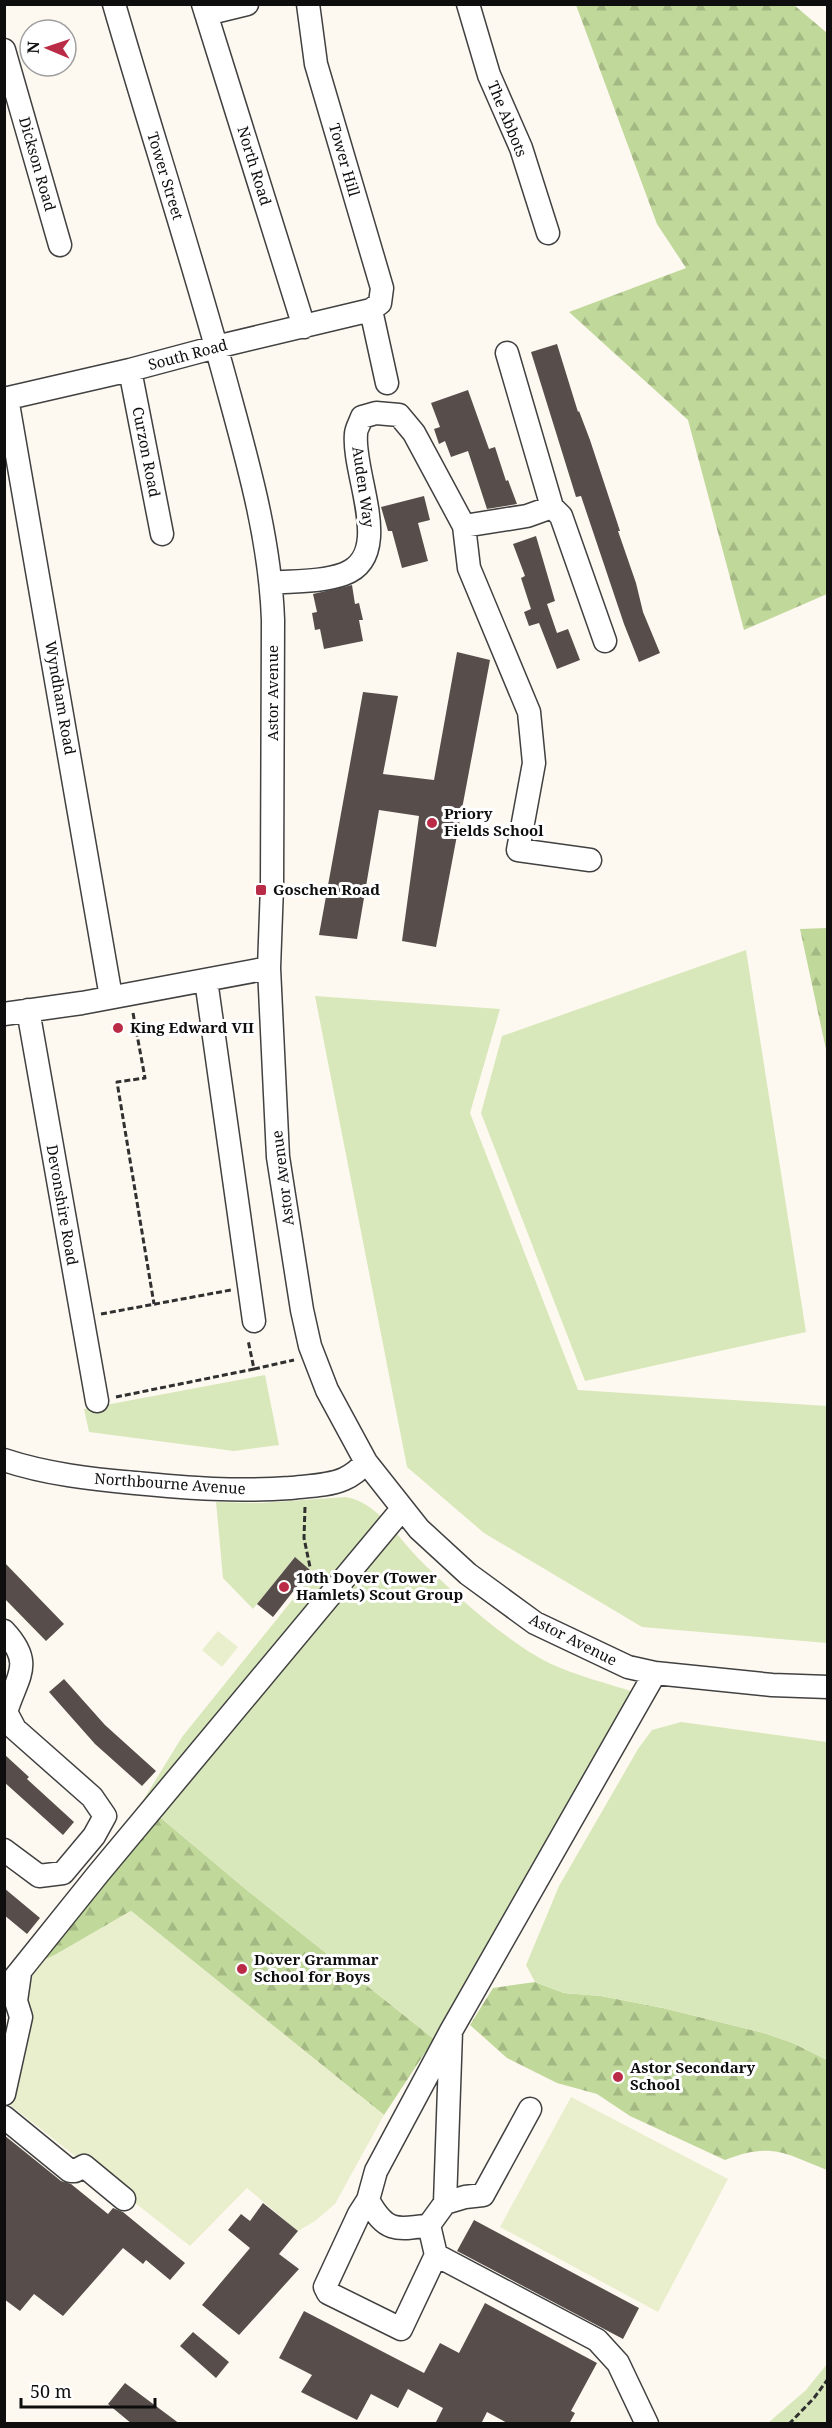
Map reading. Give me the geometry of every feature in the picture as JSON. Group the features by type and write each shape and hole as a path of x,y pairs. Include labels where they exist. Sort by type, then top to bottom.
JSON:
{"street":[{"name":"Tower Street","path":"114,4 216,347"},
{"path":"205,9 247,4"},
{"name":"Tower Hill","path":"308,4 316,64 382,288 380,303 371,310"},
{"name":"The Abbots","path":"468,4 489,75 520,148 548,233"},
{"name":"North Road","path":"205,9 304,327"},
{"name":"Dickson Road","path":"4,50 60,245"},
{"name":"South Road","path":"6,398 130,370 371,310"},
{"path":"371,310 387,383"},
{"name":"Astor Avenue","path":"216,347 261,513 271,583 273,718 269,968 278,1157 302,1310 314,1356 327,1390 366,1462 419,1529 468,1574 535,1623 628,1667 655,1673 772,1685 828,1687"},
{"path":"507,353 552,507 561,516 605,641"},
{"name":"Curzon Road","path":"130,370 162,534"},
{"name":"Wyndham Road","path":"6,398 121,996"},
{"name":"Auden Way","path":"271,583 330,578 358,567 365,557 369,543 369,528 357,455 356,433 362,417 376,413 399,415 414,433 464,526 469,568 529,712 534,763 518,850 590,860"},
{"path":"464,526 527,516 552,507"},
{"path":"4,1014 121,996 269,968"},
{"path":"206,980 249,1286 251,1330"},
{"name":"Devonshire Road","path":"28,1010 97,1401"},
{"name":"Northbourne Avenue","path":"4,1460 26,1467 94,1479 187,1488 254,1491 317,1485 344,1479 360,1470 366,1462"},
{"path":"4,1991 98,1874 402,1509"},
{"path":"4,1631 15,1642 23,1665 6,1712 15,1729 92,1797 105,1816 94,1836 63,1874 39,1876 4,1850"},
{"path":"429,2225 436,2254 401,2329 328,2293 324,2287 368,2200 376,2171 451,2031 655,1673"},
{"path":"4,2094 21,2017 16,2001 20,1971"},
{"path":"368,2200 378,2219 389,2226 409,2228 429,2225 445,2203 451,2031"},
{"path":"445,2203 483,2195 530,2109"},
{"path":"4,2117 70,2171 84,2166 124,2199"},
{"path":"436,2254 597,2340 618,2363 647,2424"}],"path":[{"path":"121,996 145,1078 117,1082 154,1304"},
{"path":"82,1317 249,1286"},
{"path":"251,1330 254,1369"},
{"path":"97,1401 314,1356"},
{"path":"303,1501 306,1509 304,1538 310,1567"},
{"path":"789,2424 814,2398 828,2379"}],"green space":[{"path":"576,5 794,5 827,33 827,594 744,630 688,420 569,312 686,268 657,224"},
{"path":"828,928 827,1054 800,929"},
{"path":"746,950 806,1332 585,1381 481,1113 502,1036"},
{"path":"315,996 500,1009 470,1113 578,1390 827,1406 827,1643 642,1627 484,1533 407,1467"},
{"path":"265,1375 279,1445 234,1451 89,1432 84,1409"},
{"path":"345,1497 356,1500 376,1512 446,1586 514,1642 559,1668 636,1693 434,2039 248,1891 142,1802 182,1737 314,1573 294,1558 253,1609 223,1578 216,1502 260,1503"},
{"path":"218,1631 238,1647 222,1667 202,1650"},
{"path":"681,1722 827,1742 827,2060 793,2043 764,2033 663,2008 601,1996 564,1993 535,1982 526,1965 559,1886 638,1749 652,1730"},
{"path":"142,1802 248,1891 434,2039 384,2115 131,1911 55,1955 20,1971 91,1867"},
{"path":"131,1911 384,2115 335,2204 315,2221 298,2231 247,2188 190,2246 5,2101 20,1971 55,1955"},
{"path":"535,1982 564,1993 601,1996 663,2008 764,2033 793,2043 827,2060 827,2170 778,2152 755,2152 725,2160 630,2116 597,2094 557,2083 507,2058 470,2025 493,1988"},
{"path":"571,2097 728,2179 658,2312 500,2227"},
{"path":"827,2364 827,2423 768,2423 806,2390"}],"building":[{"path":"557,344 578,412 590,440 620,531 618,531 636,583 643,612 660,653 639,662 581,496 576,497 531,352"},
{"path":"468,390 489,449 495,447 506,481 508,480 517,504 487,509 468,451 451,457 445,441 439,444 434,429 440,427 431,403"},
{"path":"424,496 430,520 418,523 428,561 402,568 392,531 388,531 381,507"},
{"path":"536,536 555,601 547,604 557,633 568,629 580,660 557,669 539,623 529,626 524,612 531,609 521,578 525,576 513,544"},
{"path":"352,585 355,604 359,603 363,620 359,620 363,641 324,649 320,629 315,630 312,613 317,612 313,594"},
{"path":"457,652 490,660 436,947 402,941 419,816 379,810 357,939 319,935 363,692 398,696 383,774 434,780"},
{"name":"10th Dover (Tower Hamlets) Scout Group","path":"295,1557 310,1570 273,1617 257,1604"},
{"path":"4,1562 64,1624 46,1641 4,1598"},
{"path":"64,1679 105,1725 156,1771 142,1786 95,1744 49,1692"},
{"path":"4,1754 29,1777 27,1779 74,1822 63,1835 4,1782"},
{"path":"4,1888 40,1918 27,1934 4,1915"},
{"path":"4,2135 61,2181 71,2184 108,2214 113,2208 123,2212 185,2263 170,2280 146,2260 143,2264 123,2248 63,2316 34,2294 20,2311 4,2299"},
{"path":"263,2203 298,2231 279,2254 299,2269 239,2335 202,2305 250,2248 228,2230 241,2214 250,2221"},
{"path":"474,2220 639,2308 623,2339 457,2251"},
{"path":"485,2303 597,2363 571,2411 575,2413 569,2424 509,2424 487,2412 481,2424 435,2424 443,2408 408,2389 398,2408 371,2394 357,2420 301,2392 312,2375 279,2358 304,2311 424,2373 440,2343 459,2353"},
{"path":"193,2332 229,2362 216,2378 180,2346"},
{"path":"125,2383 180,2424 132,2424 108,2404"}],"place":[{"name":"Priory Fields School","path":"432,823"},
{"name":"Goschen Road","path":"261,890"},
{"name":"King Edward VII","path":"118,1028"},
{"name":"10th Dover (Tower Hamlets) Scout Group","path":"284,1587"},
{"name":"Dover Grammar School for Boys","path":"242,1969"},
{"name":"Astor Secondary School","path":"618,2077"}]}
